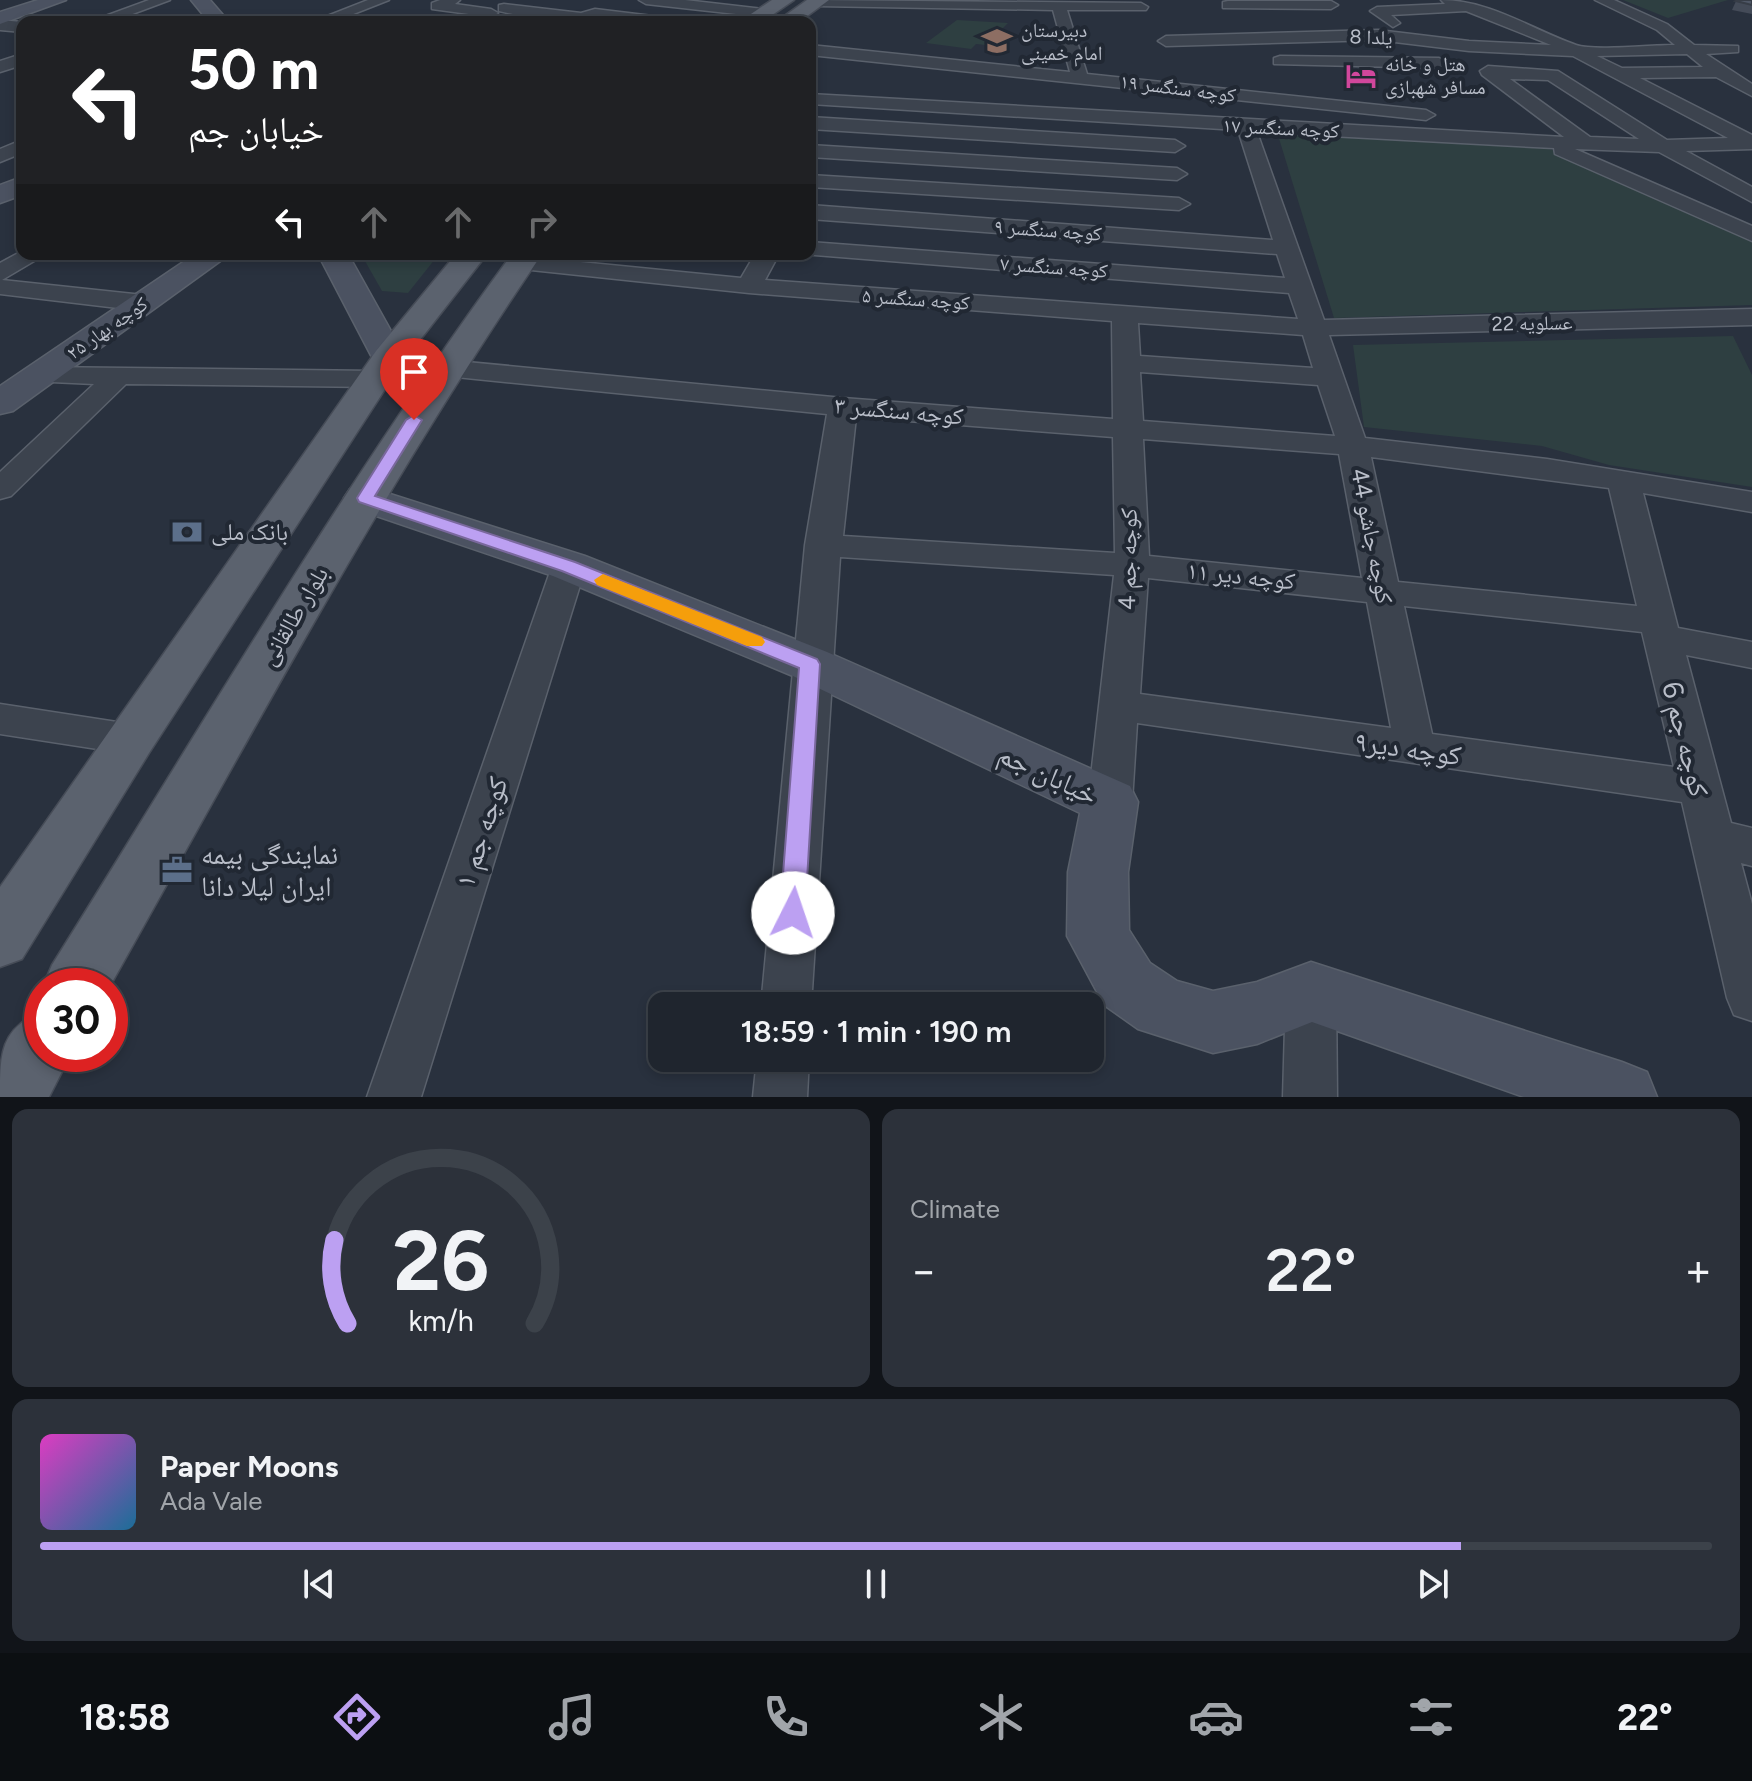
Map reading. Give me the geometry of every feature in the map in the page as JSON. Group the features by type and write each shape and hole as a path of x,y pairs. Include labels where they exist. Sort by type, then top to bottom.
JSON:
{"main road":[{"path":"759,16 785,0"},
{"path":"795,16 819,1"},
{"path":"0,939 130,739 382,368 467,260"},
{"name":"بلوار طالقانی","path":"86,968 365,498 446,368 522,260"},
{"path":"11,1097 25,1072"}],"street":[{"path":"0,11 36,0"},
{"path":"0,18 57,0"},
{"path":"114,16 163,0"},
{"path":"185,0 198,16"},
{"path":"200,0 214,16"},
{"path":"336,16 382,0"},
{"path":"453,0 437,6 501,7 567,16"},
{"path":"646,0 744,16"},
{"path":"1448,0 1524,26 1619,74 1659,109 1692,112 1752,143"},
{"path":"1602,0 1662,27 1687,48 1752,79"},
{"name":"یلدا 8","path":"819,1 1059,4 1259,33 1316,37 1378,35 1469,46 1576,51 1687,48 1726,66"},
{"path":"1226,2 1278,2 1286,7 1331,5"},
{"path":"1226,2 1289,61"},
{"path":"1059,4 1079,76"},
{"path":"482,16 501,7"},
{"path":"1393,23 1377,11 1465,7"},
{"path":"588,16 595,13 620,16"},
{"path":"1150,19 1198,77 1280,81"},
{"path":"1259,33 1357,23 1425,22 1429,26"},
{"path":"1357,23 1378,35"},
{"path":"1662,27 1692,29"},
{"path":"1316,37 1344,60"},
{"path":"1469,46 1472,66 1585,143"},
{"name":"کوچه سنگسر ۱۹","path":"816,51 1079,76 1198,77 1450,117"},
{"path":"1259,61 1379,60 1552,75 1619,74 1726,66"},
{"path":"1310,80 1401,77 1379,60"},
{"path":"1542,111 1612,113 1740,98 1726,66"},
{"path":"1552,75 1663,146 1752,196"},
{"path":"1425,97 1475,139"},
{"name":"کوچه سنگسر ۱۷","path":"816,99 1475,139 1663,146 1752,143"},
{"path":"835,153 863,103"},
{"path":"966,161 980,110"},
{"path":"1101,170 1103,117"},
{"path":"1173,122 1184,241"},
{"path":"816,123 1175,146"},
{"name":"کوچه جاشو 44","path":"1246,126 1353,446 1415,749"},
{"path":"1724,129 1752,128"},
{"path":"1545,142 1752,234"},
{"path":"816,151 1177,174"},
{"path":"854,216 883,156"},
{"path":"996,226 1011,164"},
{"path":"1714,175 1752,173"},
{"path":"816,181 1179,204"},
{"name":"کوچه سنگسر ۹","path":"816,213 1286,248"},
{"path":"904,299 921,257 930,222"},
{"name":"کوچه سنگسر ۷","path":"816,249 1299,286"},
{"path":"0,273 23,260"},
{"name":"کوچه بهار ۲۵","path":"0,403 206,260"},
{"path":"40,375 119,376 382,368 336,260"},
{"name":"کوچه سنگسر ۵","path":"531,260 749,286 1313,328"},
{"path":"749,286 764,260"},
{"path":"0,287 143,303"},
{"name":"کوچه جم 4","path":"1110,802 1132,565 1125,315"},
{"name":"عسلویه 22","path":"1313,328 1752,317"},
{"path":"1126,363 1330,377"},
{"name":"کوچه سنگسر ۳","path":"446,368 843,407 1353,446 1623,479 1752,502"},
{"path":"0,489 119,376"},
{"path":"787,992 810,664 822,545 843,407"},
{"name":"کوچه جم 6","path":"1623,479 1697,787 1732,842 1752,998"},
{"name":"خیابان جم","path":"365,498 569,566 810,664 1110,802 1098,872 1098,936 1127,984 1161,1007 1213,1022 1257,1013 1311,992"},
{"name":"کوچه دیر ۱۱","path":"822,545 1132,565 1383,592 1660,629 1752,655"},
{"name":"کوچه جم ۱","path":"394,1097 569,566"},
{"name":"کوچه دیر۹","path":"1118,706 1697,787"},
{"path":"0,719 130,739"},
{"path":"1310,1097 1311,992 1622,1097"},
{"path":"780,1097 782,1072"}],"shaded area":[{"path":"1623,0 1728,0 1668,18"},
{"path":"957,20 1008,23 986,45 976,44 971,49 926,43"},
{"path":"1277,132 1537,146 1568,154 1752,238 1752,305 1334,318"},
{"path":"364,260 434,260 408,293 382,291"},
{"path":"1733,336 1752,375 1752,487 1609,465 1542,446 1364,427 1353,345"}],"building":[{"path":"1752,0 1752,5 1736,1"}],"slow traffic":[{"path":"603,580 755,642"}],"place":[{"name":"دبیرستان امام خمینی","path":"997,41"},
{"name":"هتل و خانه مسافر شهبازی","path":"1361,76"},
{"name":"بانک ملی","path":"187,532"},
{"name":"نمایندگی بیمه ایران لیلا دانا","path":"177,870"}],"route":[{"path":"414,420 365,498 569,566 810,664 793,913"}]}
